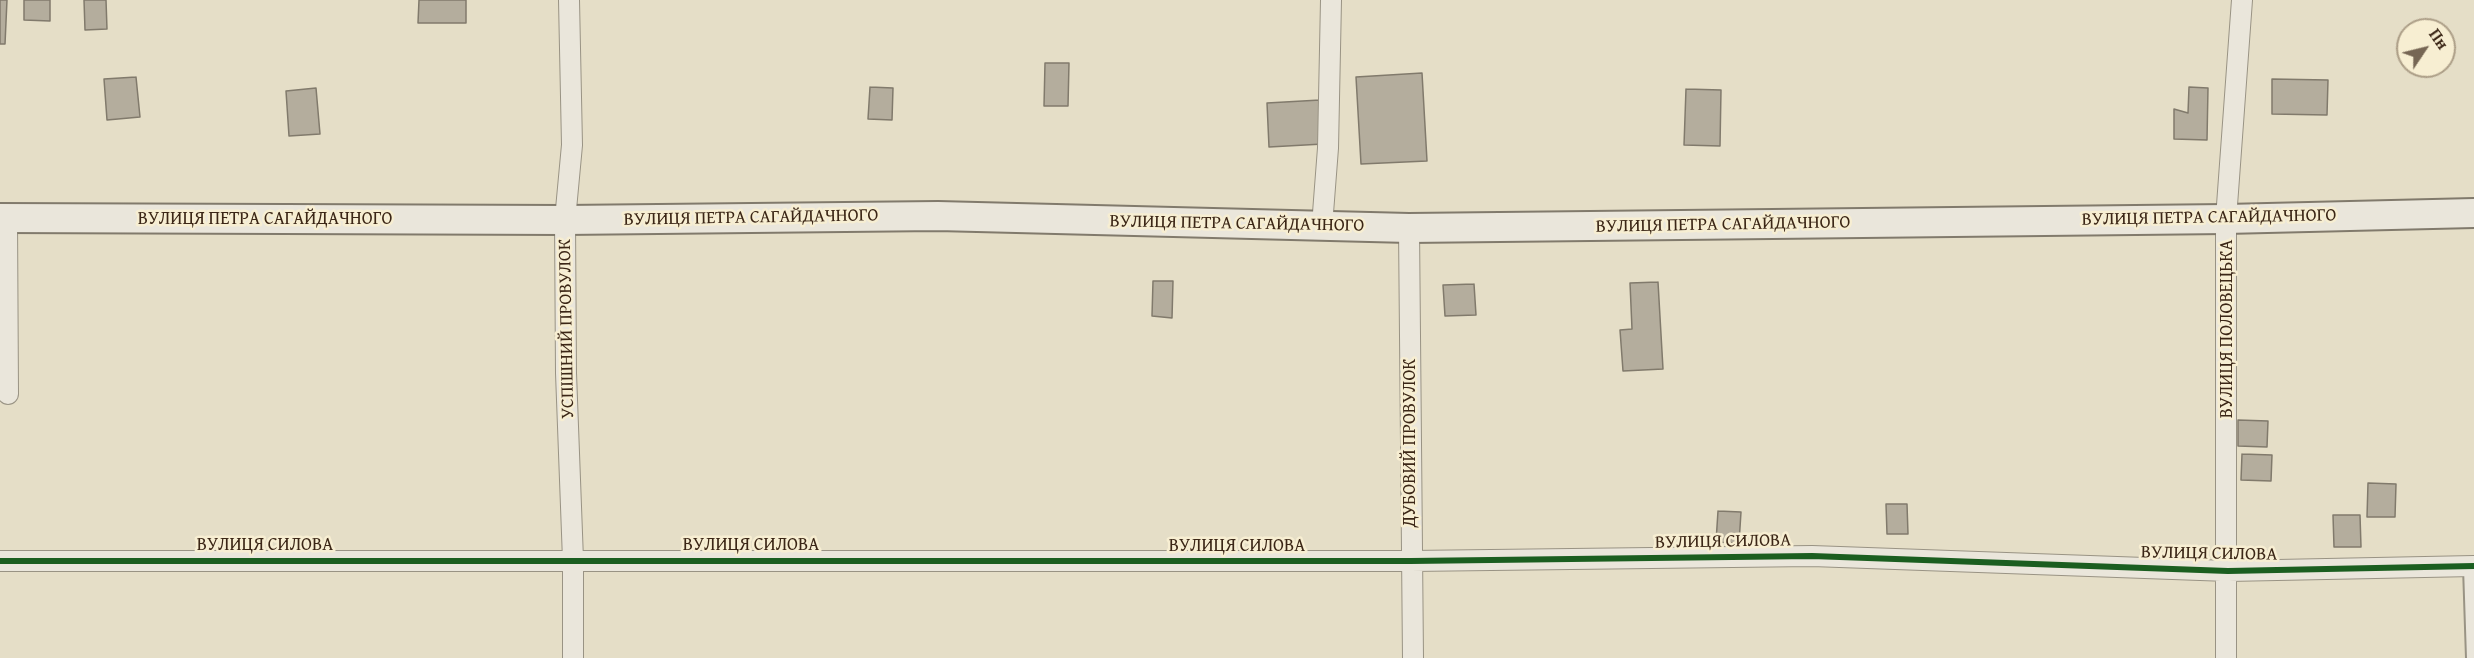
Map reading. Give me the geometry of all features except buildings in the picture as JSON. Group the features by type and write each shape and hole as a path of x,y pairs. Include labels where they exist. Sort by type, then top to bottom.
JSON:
{"street":[{"name":"УСПІШНИЙ ПРОВУЛОК","path":"569,0 572,145 565,220 573,658"},
{"path":"1323,226 1328,148 1331,0"},
{"name":"ВУЛИЦЯ ПОЛОВЕЦЬКА","path":"2226,658 2228,571 2226,219 2242,0"},
{"name":"ВУЛИЦЯ ПЕТРА САГАЙДАЧНОГО","path":"4,218 565,220 938,216 1409,228 2226,219 2474,213"},
{"path":"4,218 9,394"},
{"name":"ДУБОВИЙ ПРОВУЛОК","path":"1409,228 1413,658"},
{"name":"ВУЛИЦЯ СИЛОВА","path":"0,561 1411,561 1812,556 2228,571 2471,566"}],"lane":[{"path":"2471,566 2472,658"}],"cycle path":[{"path":"0,561 1411,561 1812,556 2228,571 2474,566"}]}
